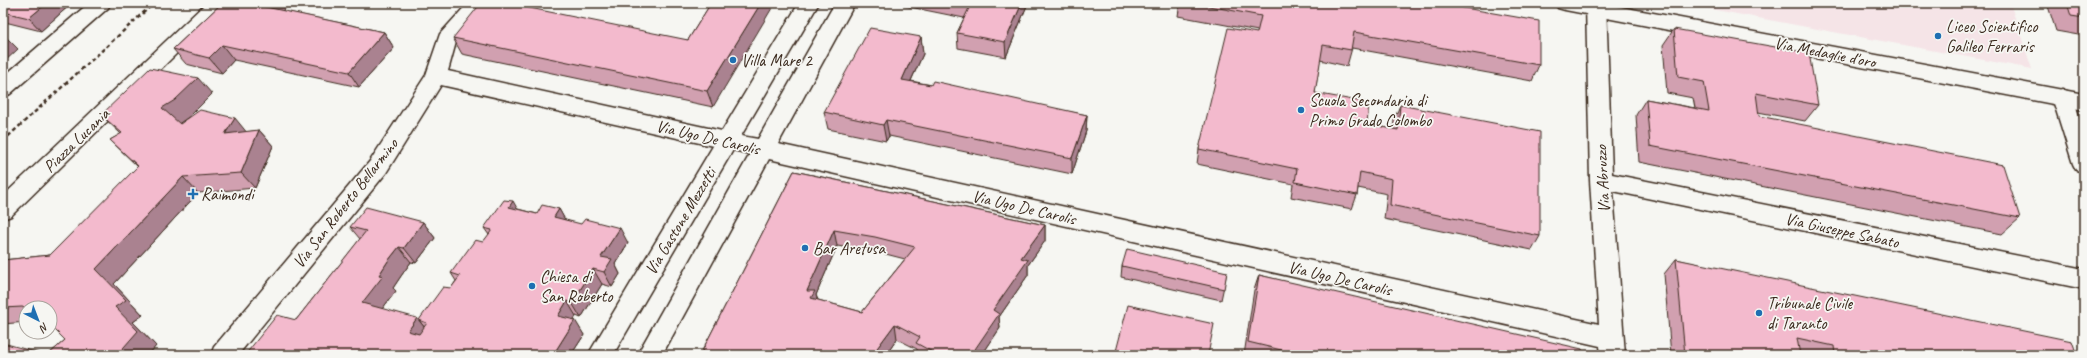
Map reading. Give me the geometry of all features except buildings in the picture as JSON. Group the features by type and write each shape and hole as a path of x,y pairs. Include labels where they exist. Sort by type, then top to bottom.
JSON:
{"street":[{"path":"3,89 101,3"},
{"name":"Piazza Lucania","path":"3,210 218,3"},
{"name":"Via San Roberto Bellarmino","path":"223,355 378,167 436,76 446,39 478,3"},
{"name":"Via Gastone Mezzetti","path":"600,355 728,142 809,3"},
{"path":"649,355 845,3"},
{"name":"Via Medaglie d'oro","path":"1565,3 1596,6 2084,102"},
{"name":"Via Abruzzo","path":"1596,6 1601,180 1612,347"},
{"name":"Via Ugo De Carolis","path":"436,76 763,149 1612,347"},
{"path":"2062,97 2084,164"},
{"name":"Via Giuseppe Sabato","path":"1601,180 2084,279"}],"path":[{"path":"3,141 154,3"}],"shaded area":[{"name":"Liceo Scientifico Galileo Ferraris","path":"1678,3 2010,3 2032,69"}],"place":[{"name":"Liceo Scientifico Galileo Ferraris","path":"1938,36"},
{"name":"Villa Mare 2","path":"733,60"},
{"name":"Scuola Secondaria di Primo Grado Colombo","path":"1301,110"},
{"name":"Raimondi","path":"193,194"},
{"name":"Bar Aretusa","path":"805,248"},
{"name":"Chiesa di San Roberto","path":"532,286"},
{"name":"Tribunale Civile di Taranto","path":"1759,313"}]}
